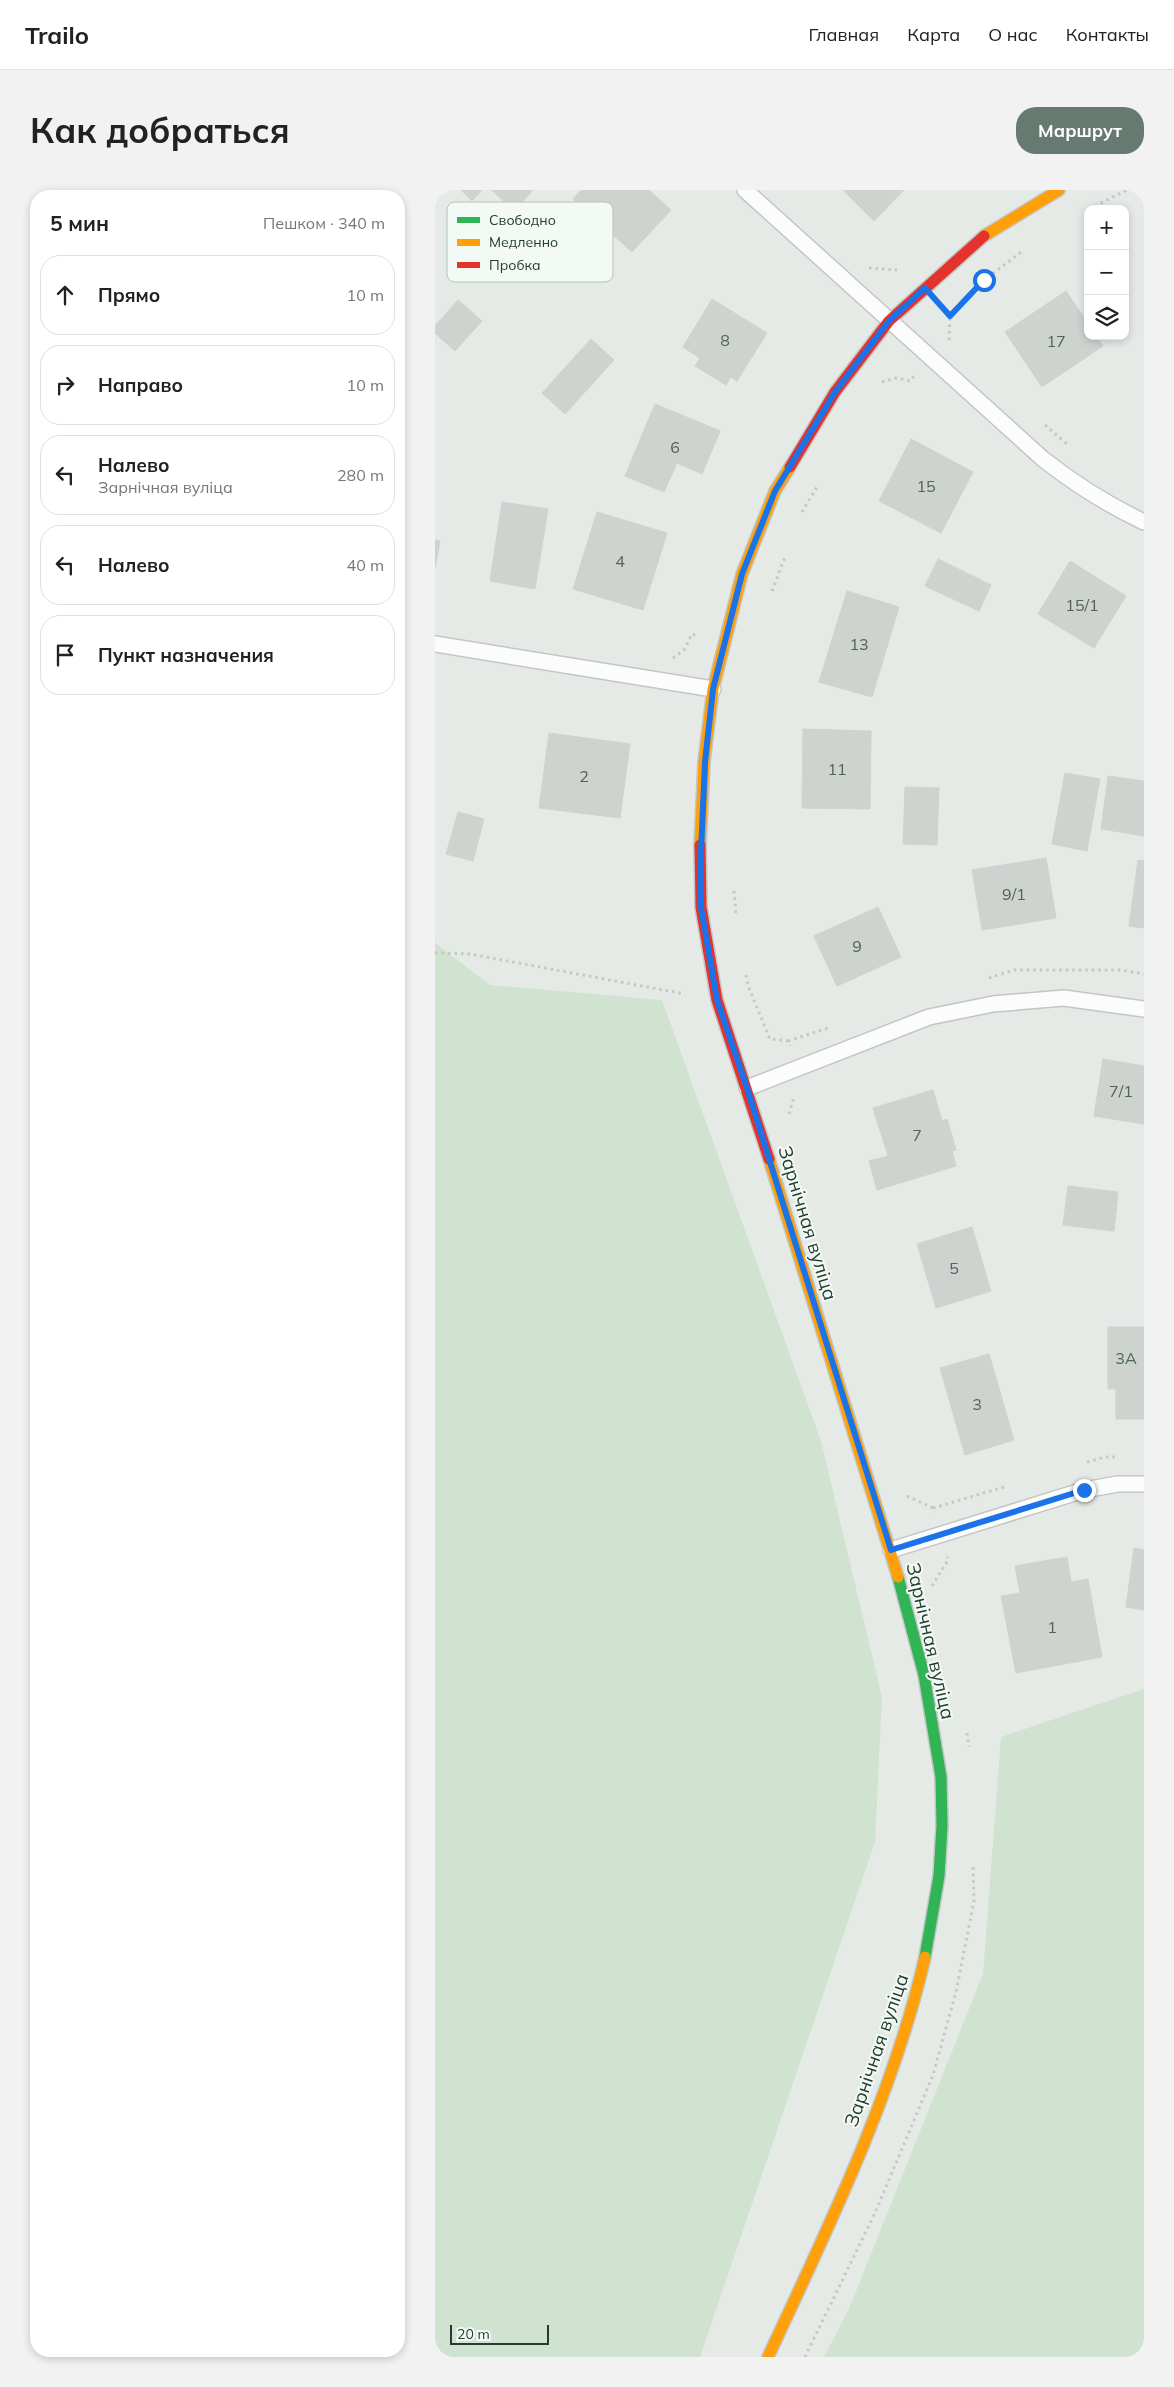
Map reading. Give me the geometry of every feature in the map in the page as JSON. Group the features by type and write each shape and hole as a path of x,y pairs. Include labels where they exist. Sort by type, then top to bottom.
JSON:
{"street":[{"name":"Зарнічная вуліца","path":"768,2357 813,2261 891,2071 916,1995 931,1930 940,1866 942,1826 941,1777 924,1675 891,1550 747,1088 717,1000 701,907 705,762 713,689 742,574 775,491 835,392 889,321 978,240 1059,190"}],"lane":[{"path":"745,190 1043,459 1072,482 1107,505 1144,522"},
{"path":"435,644 713,689"},
{"path":"747,1088 929,1017 993,1004 1064,998 1144,1009"},
{"path":"891,1550 1084,1490 1118,1484 1144,1484"}],"path":[{"path":"1097,205 1127,190"},
{"path":"956,347 949,341 950,316 984,280 1031,245"},
{"path":"863,262 870,269 890,271 907,269 950,316"},
{"path":"1039,419 1068,445"},
{"path":"665,659 672,658 684,650 692,634 724,643"},
{"path":"435,953 470,954 717,1000"}],"green space":[{"path":"435,943 490,985 662,1000 821,1441 882,1697 875,1842 700,2357 435,2357"},
{"path":"1144,1689 1144,2357 824,2357 849,2309 983,1974 1001,1737"}],"building":[{"path":"461,190 482,190 472,201"},
{"path":"492,190 533,190 522,202 505,202"},
{"path":"581,190 649,190 671,210 632,252 613,235 613,202 576,202 573,199"},
{"path":"843,190 904,190 874,221"},
{"path":"1066,291 1084,318 1084,340 1099,340 1103,346 1042,387 1005,332"},
{"path":"712,299 767,333 737,381 731,377 726,385 695,366 700,358 683,347"},
{"path":"458,300 482,321 455,351 435,333 435,326"},
{"path":"591,339 614,360 565,414 542,393"},
{"path":"655,404 720,431 702,474 677,463 664,492 625,476"},
{"path":"911,439 973,472 941,533 879,501"},
{"path":"502,502 548,509 535,589 490,581"},
{"path":"597,512 667,533 643,610 573,589"},
{"path":"435,540 440,541 435,568"},
{"path":"938,559 991,585 979,611 925,586"},
{"path":"1070,561 1126,596 1094,648 1038,614"},
{"path":"847,591 899,607 872,697 819,682"},
{"path":"803,729 871,731 870,809 802,808"},
{"path":"549,733 630,744 620,818 539,808"},
{"path":"1065,773 1100,779 1087,851 1052,844"},
{"path":"1108,776 1144,781 1144,836 1101,829"},
{"path":"905,787 939,788 937,845 903,844"},
{"path":"458,812 484,819 473,861 446,854"},
{"path":"1046,858 1056,918 982,930 972,870"},
{"path":"1138,860 1144,861 1144,928 1129,926"},
{"path":"878,907 901,957 837,986 814,936"},
{"path":"1103,1059 1144,1066 1144,1124 1094,1116"},
{"path":"933,1090 942,1121 947,1119 956,1150 952,1151 956,1166 877,1190 869,1161 888,1156 873,1108"},
{"path":"1068,1186 1118,1192 1114,1231 1063,1225"},
{"path":"972,1227 991,1291 936,1308 917,1244"},
{"path":"1108,1327 1144,1327 1144,1419 1116,1419 1116,1389 1108,1389"},
{"path":"989,1354 1014,1440 965,1455 940,1368"},
{"path":"1134,1548 1144,1550 1144,1610 1126,1607"},
{"path":"1067,1557 1071,1582 1088,1579 1102,1657 1016,1673 1001,1596 1020,1593 1015,1566"}],"traffic: fast":[{"path":"898,1577 924,1675 941,1777 942,1826 939,1876 925,1957"}],"traffic: slow":[{"path":"984,236 1059,190"},
{"path":"700,845 704,762 713,689 742,574 775,491 790,467"},
{"path":"769,1159 898,1577"},
{"path":"768,2357 836,2210 877,2111 912,2009 925,1957"}],"traffic: jam":[{"path":"790,467 835,392 889,321 984,236"},
{"path":"700,845 701,907 717,1000 769,1159"}],"route":[{"path":"984,280 950,316 925,288 889,321 835,392 775,491 742,574 713,689 705,762 701,852 701,907 717,1000 737,1054 891,1550 1084,1490"}]}
